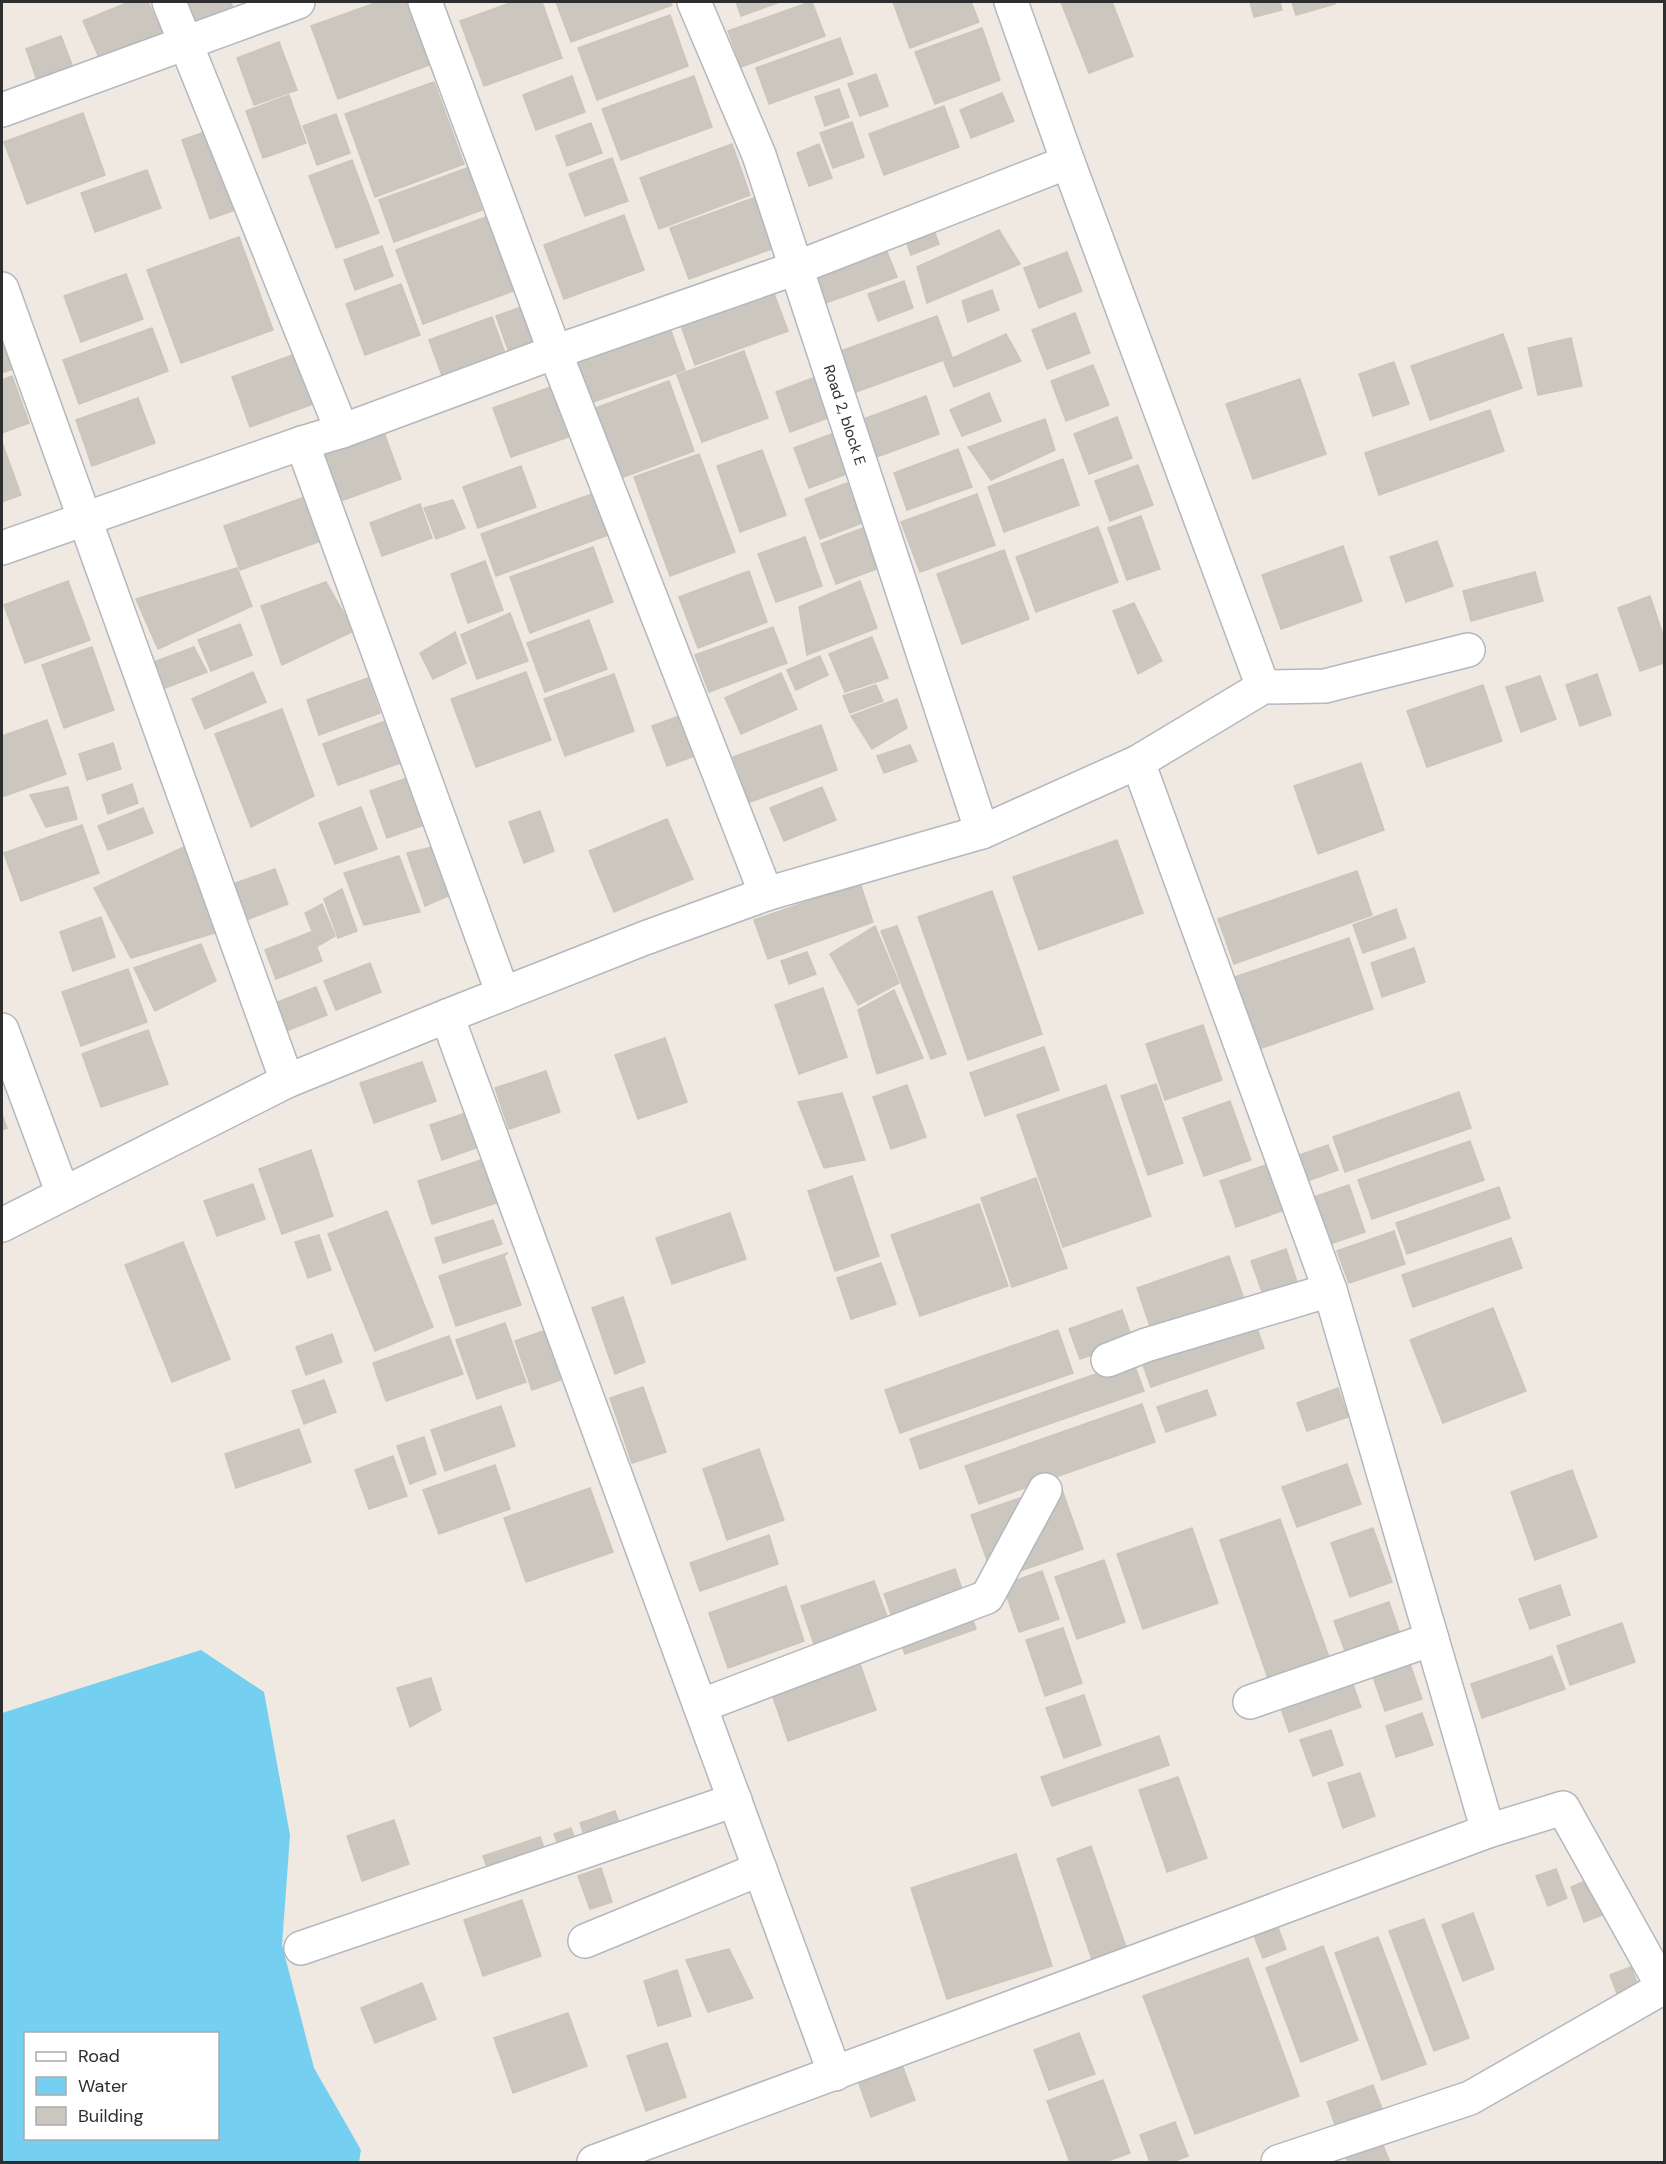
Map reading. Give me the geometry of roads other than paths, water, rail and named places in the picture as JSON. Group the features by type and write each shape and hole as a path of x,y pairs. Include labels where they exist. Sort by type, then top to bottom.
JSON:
{"street":[{"path":"169,2 342,431"},
{"path":"2,110 298,2"},
{"path":"425,2 555,351 766,894"},
{"name":"Road 2, block E","path":"694,2 759,155 982,832"},
{"path":"1011,2 1263,687"},
{"path":"2,548 342,431 555,351 796,268 1068,162"},
{"path":"2,289 287,1081"},
{"path":"302,443 503,994"},
{"path":"2,1225 287,1081 447,1016 645,938 766,894 982,832 1138,762 1263,687 1325,686 1468,650"},
{"path":"1138,762 1330,1290 1488,1832"},
{"path":"447,1016 835,2074"},
{"path":"2,1030 63,1194"},
{"path":"1108,1360 1146,1345 1330,1290"},
{"path":"700,1706 987,1597 1045,1490"},
{"path":"1250,1702 1432,1639"},
{"path":"301,1948 735,1800"},
{"path":"594,2163 1488,1832 1563,1808 1664,1988 1470,2098 1278,2163"},
{"path":"585,1941 760,1869"}],"water":[{"path":"201,1650 264,1692 290,1835 282,1945 314,2068 361,2150 359,2162 2,2162 2,1713"}]}
